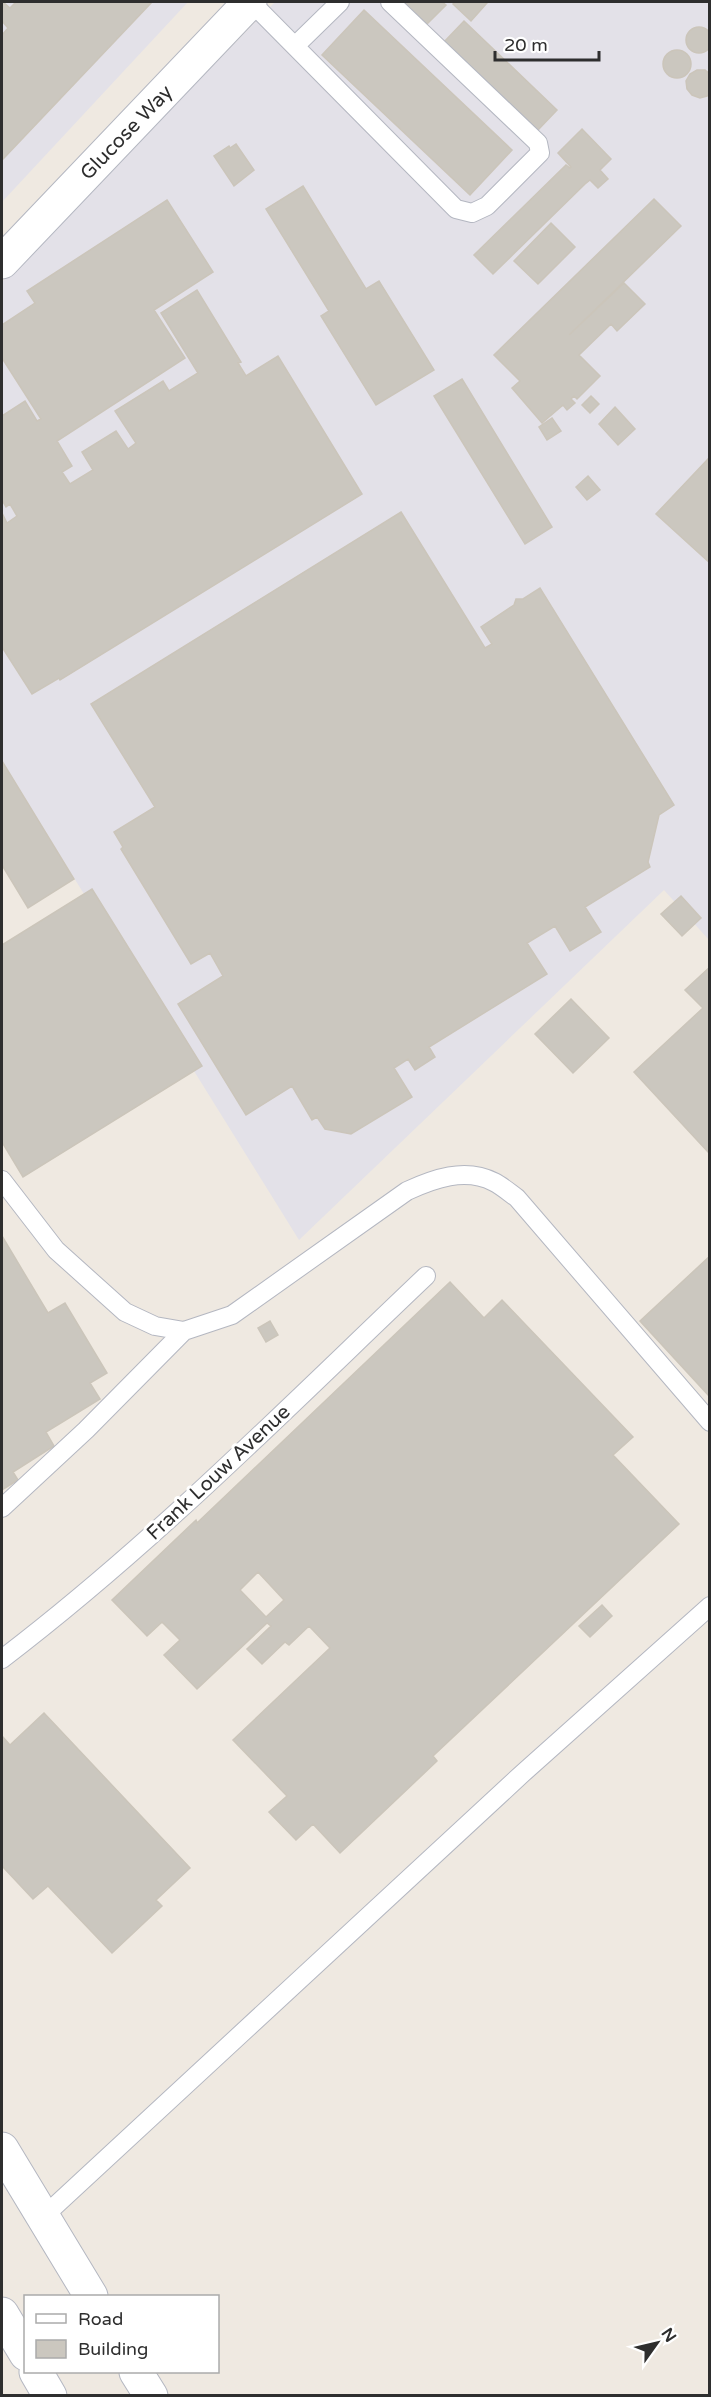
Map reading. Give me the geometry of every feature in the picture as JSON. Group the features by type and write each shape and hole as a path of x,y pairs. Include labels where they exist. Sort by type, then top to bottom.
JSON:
{"street":[{"name":"Glucose Way","path":"2,262 251,2"},
{"path":"2,2149 90,2295"},
{"path":"2,2314 24,2351"},
{"path":"37,2373 50,2396"},
{"path":"137,2373 151,2396"}],"lane":[{"path":"251,2 456,209 472,213 487,206 540,153 538,143 390,2"},
{"path":"295,46 339,2"},
{"path":"2,1508 86,1430 184,1331 232,1315 407,1191 433,1179 461,1175 492,1181 518,1198 710,1422"},
{"path":"2,1180 56,1250 124,1312 154,1326 184,1331"},
{"name":"Frank Louw Avenue","path":"2,1659 53,1620 164,1525 426,1276"},
{"path":"43,2217 523,1773 710,1606"}],"shaded area":[{"path":"2,2 188,2 2,202"},
{"path":"275,2 709,2 709,940 664,890 299,1240 2,762 2,282"}],"building":[{"path":"3,2 10,8 16,2 152,2 2,160 2,35 8,28 2,21"},
{"path":"403,2 442,2 446,5 427,24"},
{"path":"455,2 487,3 471,21 453,4"},
{"path":"364,10 512,150 470,195 322,55"},
{"path":"464,21 557,110 538,130 444,42"},
{"path":"699,27 708,31 712,40 708,49 699,53 690,49 686,40 690,31"},
{"path":"677,50 687,54 691,64 687,74 677,78 667,74 663,64 667,54"},
{"path":"697,70 705,70 710,74 710,94 700,98 692,95 687,89 686,81 690,74"},
{"path":"582,129 611,159 600,170 608,179 598,188 590,180 585,184 493,274 474,255 566,165 571,167 558,153"},
{"path":"236,144 254,170 234,186 214,156"},
{"path":"303,186 366,289 379,281 434,370 376,405 321,316 329,311 266,209"},
{"path":"654,199 681,226 569,335 624,283 645,304 617,331 611,324 579,355 600,376 577,399 574,396 571,399 575,403 567,410 563,405 542,423 512,388 520,381 494,355"},
{"path":"167,200 213,272 154,310 185,358 57,441 72,466 62,472 70,484 93,470 82,452 116,431 128,449 136,443 115,411 163,381 169,391 198,373 161,313 197,290 241,362 238,363 246,376 278,356 362,494 60,680 59,678 32,694 2,647 2,513 7,523 17,516 10,504 6,507 2,500 2,416 25,401 37,421 41,419 2,358 2,325 35,303 27,291"},
{"path":"551,223 575,247 538,284 514,261"},
{"path":"462,379 552,527 525,544 434,396"},
{"path":"591,396 599,404 590,413 582,405"},
{"path":"615,407 635,429 618,445 599,424"},
{"path":"552,418 561,431 547,440 539,427"},
{"path":"710,457 710,563 656,514"},
{"path":"588,476 600,490 587,500 576,487"},
{"path":"401,512 485,648 492,644 481,627 514,605 516,599 523,599 540,588 674,805 659,815 648,862 650,867 585,907 601,932 570,951 555,926 527,943 547,974 429,1047 435,1057 415,1070 408,1059 394,1068 412,1097 351,1134 325,1129 317,1117 312,1120 292,1086 246,1115 178,1004 223,976 210,953 191,964 121,849 123,847 114,832 155,807 91,704"},
{"path":"2,761 74,879 28,908 2,865"},
{"path":"92,889 202,1066 23,1177 2,1142 2,945"},
{"path":"681,896 701,918 682,936 661,914"},
{"path":"710,967 710,1154 634,1072 703,1008 685,990"},
{"path":"571,999 609,1038 573,1073 535,1034"},
{"path":"2,1236 48,1313 65,1303 107,1373 90,1383 100,1399 46,1432 54,1446 13,1472 18,1480 2,1490"},
{"path":"710,1256 710,1397 640,1321"},
{"path":"450,1282 484,1318 502,1300 633,1437 613,1455 679,1524 433,1756 437,1761 340,1853 313,1824 296,1840 269,1812 287,1796 233,1740 330,1648 309,1626 289,1645 285,1642 262,1664 247,1649 271,1626 267,1623 197,1689 164,1655 180,1640 162,1622 147,1636 112,1600 196,1520 197,1523","holes":["258,1572 284,1600 266,1617 240,1590"]},
{"path":"270,1321 278,1335 266,1342 258,1328"},
{"path":"602,1605 612,1616 590,1637 579,1626"},
{"path":"44,1713 190,1868 156,1900 162,1906 112,1953 48,1886 33,1899 2,1866 2,1736 10,1745"}]}
